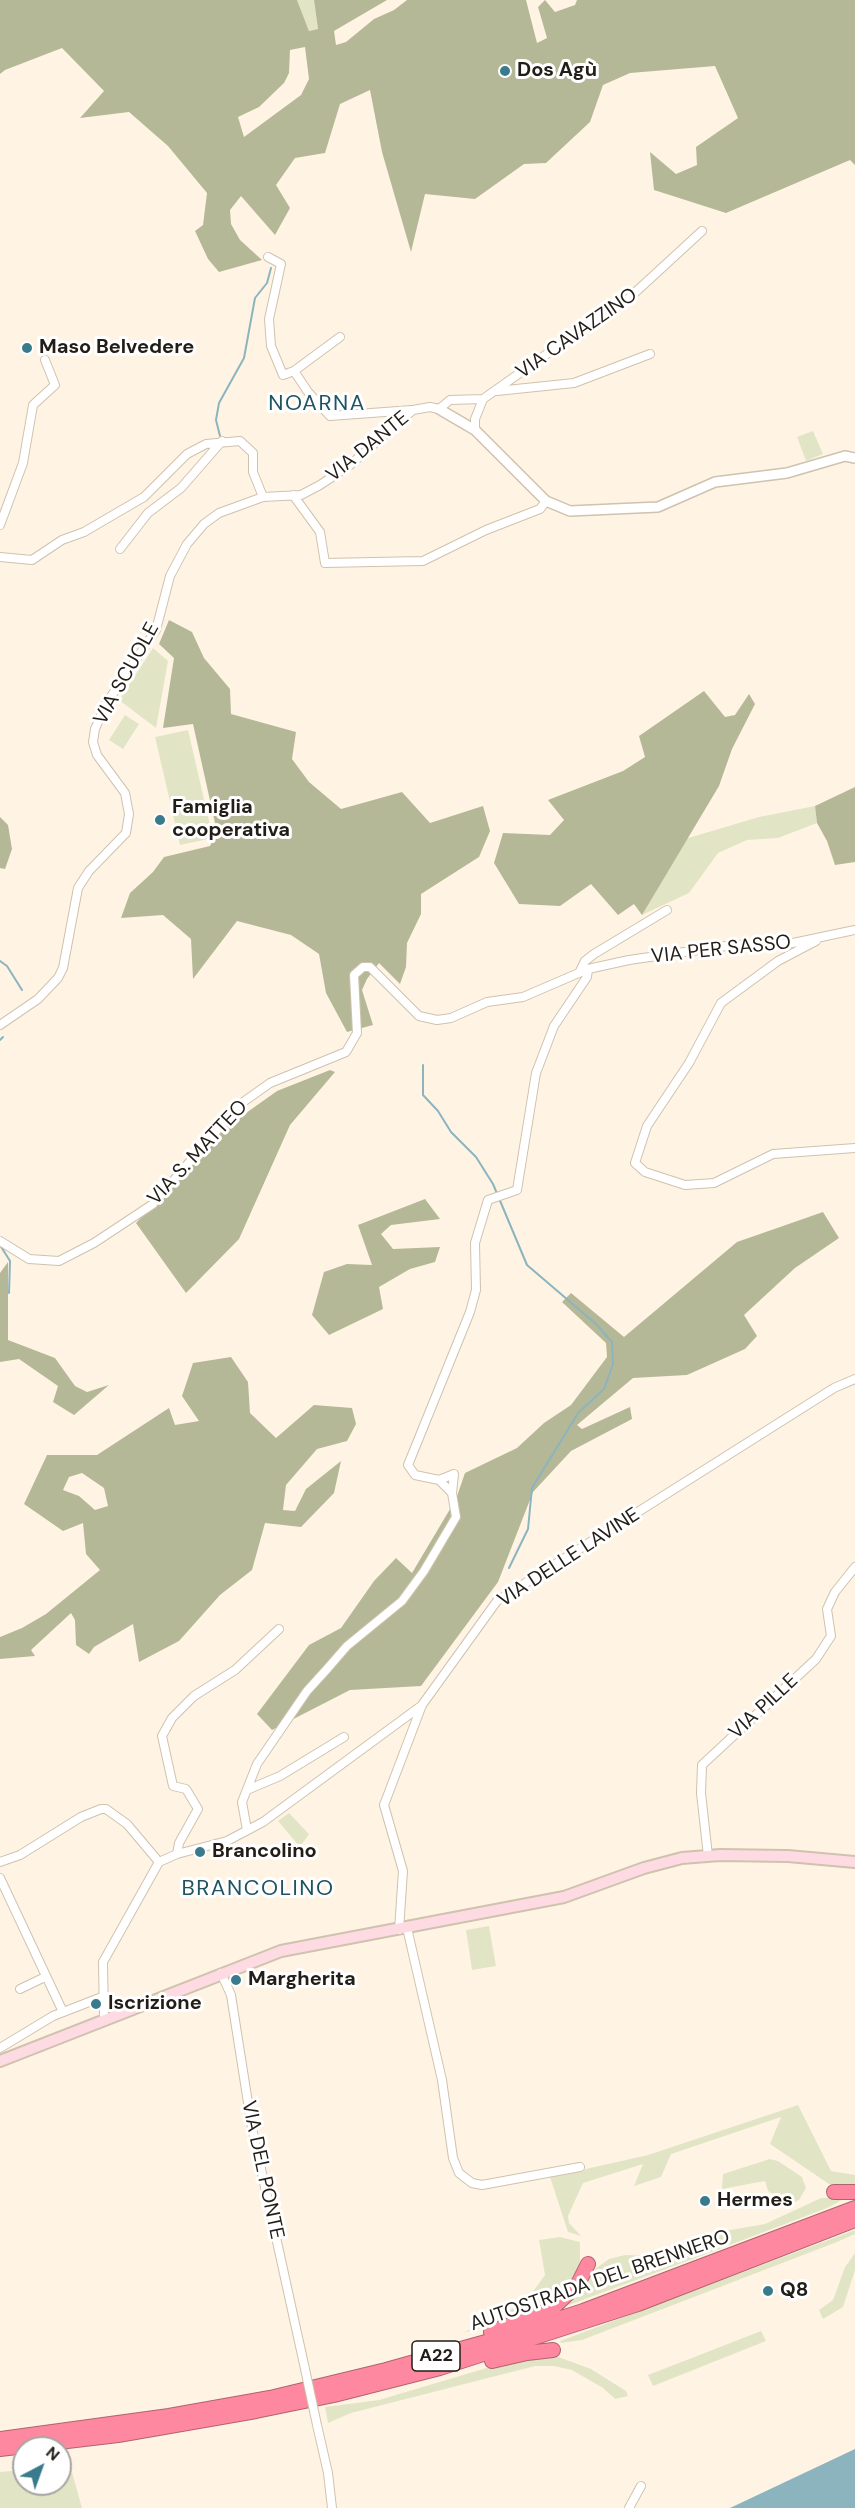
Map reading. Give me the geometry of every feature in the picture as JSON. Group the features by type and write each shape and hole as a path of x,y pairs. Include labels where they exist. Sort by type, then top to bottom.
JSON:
{"highway":[{"path":"834,2192 855,2192"},
{"name":"AUTOSTRADA DEL BRENNERO","path":"0,2439 118,2424 270,2398 465,2348 655,2286 855,2208"},
{"name":"AUTOSTRADA DEL BRENNERO","path":"0,2449 118,2435 256,2411 334,2395 440,2368 638,2304 855,2220"},
{"path":"465,2348 483,2336 556,2305 578,2284 588,2264"},
{"path":"440,2368 473,2366 511,2356 553,2350"}],"main road":[{"path":"0,2061 281,1950 564,1898 644,1868 682,1858 788,1856 855,1862"}],"street":[{"name":"VIA CAVAZZINO","path":"439,409 450,400 483,399 496,391 628,299 702,231"},
{"path":"268,257 281,264 269,319 271,346 283,375 294,371 340,337"},
{"path":"496,391 574,383 650,354"},
{"path":"0,525 23,463 33,405 55,385 45,360"},
{"path":"294,371 308,392 330,416 413,410"},
{"path":"475,430 475,419 483,399"},
{"name":"VIA DANTE","path":"263,497 293,495 321,485 343,470 413,410 430,407 439,409"},
{"path":"439,409 475,430 546,501 570,511 658,507 715,482 787,473 845,456 855,458"},
{"path":"120,549 148,513 181,489 222,441"},
{"path":"0,557 32,560 62,540 84,532 144,497 188,454 206,444 240,441 253,453 253,472 263,497"},
{"path":"293,495 320,532 325,563 423,561 486,530 535,511 546,501"},
{"name":"VIA SCUOLE","path":"0,1025 38,999 58,978 63,968 78,888 89,871 126,833 129,814 125,793 97,755 93,742 95,729 106,704 156,630 170,576 187,544 204,524 219,513 263,497"},
{"path":"578,975 585,961 667,909"},
{"name":"VIA PER SASSO","path":"588,969 733,945 793,943 855,930"},
{"path":"830,934 778,961 721,1003 689,1064 647,1126 635,1163 645,1172 659,1178 685,1185 695,1185 714,1183 773,1154 855,1148"},
{"name":"VIA S. MATTEO","path":"0,1241 29,1259 59,1261 94,1243 153,1204 239,1104 270,1083 346,1052 357,1034 354,975 363,967 370,967 419,1016 437,1020 451,1018 487,1002 523,997 588,969"},
{"path":"452,1493 439,1480 415,1475 408,1465 470,1312 476,1290 475,1243 488,1200 510,1195 517,1190 536,1073 554,1026 586,977 588,969"},
{"name":"VIA DELLE LAVINE","path":"580,2167 482,2185 472,2183 459,2173 453,2158 442,2080 403,1929 403,1871 384,1804 422,1705 497,1601 834,1388 855,1379"},
{"path":"247,1830 242,1802 257,1764 307,1691 347,1646 402,1601 424,1571 456,1517 452,1493 454,1474 439,1480"},
{"name":"VIA PILLE","path":"708,1856 701,1793 702,1765 816,1659 831,1636 827,1609 835,1592 855,1567"},
{"path":"177,1854 179,1843 198,1809 186,1789 173,1786 162,1736 172,1718 194,1696 235,1670 279,1629"},
{"path":"104,2021 103,1962 159,1862 177,1854 227,1841 247,1830 297,1799 422,1705"},
{"path":"247,1790 280,1776 344,1737"},
{"path":"0,1862 20,1855 81,1817 106,1809 127,1824 159,1862"},
{"path":"0,1878 63,2012"},
{"name":"VIA DEL PONTE","path":"221,1973 231,1995 252,2128 328,2473 332,2508"},
{"path":"20,1989 45,1977"},
{"path":"0,2048 63,2012 102,1997"},
{"path":"629,2508 642,2486"}],"green space":[{"path":"0,0 297,0 309,31 318,29 314,0 387,0 334,31 336,45 346,42 374,19 394,10 407,0 526,0 537,43 547,38 538,7 545,0 555,12 575,5 577,0 855,0 855,165 850,160 726,213 654,190 650,152 676,174 697,165 696,147 738,118 715,66 630,73 603,85 590,122 546,163 524,164 475,199 425,194 411,252 382,152 370,90 340,104 325,153 295,158 276,185 290,208 275,235 241,196 230,210 231,224 240,240 262,260 219,272 208,259 195,231 203,225 207,193 168,146 129,112 80,118 104,91 62,48 0,74","holes":["305,47 309,79 301,95 244,137 238,117 259,107 284,83 289,73 290,50"]},
{"path":"297,0 314,0 318,29 309,31"},
{"path":"813,431 823,454 806,461 797,437"},
{"path":"169,620 192,632 204,658 230,689 231,714 296,732 292,759 309,782 341,809 402,792 430,823 483,806 490,831 479,857 421,894 421,914 407,943 406,967 400,984 379,963 367,979 362,990 373,1025 347,1032 326,993 319,954 291,935 237,921 193,979 191,939 163,915 121,918 130,893 153,872 164,857 210,846 217,832 193,724 163,728 174,658 159,644"},
{"path":"153,648 168,661 156,728 119,700"},
{"path":"704,691 725,717 735,715 749,694 755,704 732,749 719,786 642,915 634,904 618,915 591,884 560,906 519,904 494,863 503,833 550,835 564,820 548,800 623,771 645,757 639,736"},
{"path":"125,715 139,724 123,749 109,740"},
{"path":"188,730 213,838 180,845 155,737"},
{"path":"855,787 855,862 835,865 827,841 817,823 815,806"},
{"path":"815,806 817,823 778,838 747,840 718,853 689,893 642,915 685,839 759,817"},
{"path":"0,817 8,825 12,849 5,869 0,868"},
{"path":"330,1070 335,1072 290,1125 239,1239 186,1293 136,1223 225,1128 277,1091"},
{"path":"425,1199 440,1219 391,1225 381,1234 393,1249 440,1247 435,1262 410,1269 379,1287 383,1309 329,1335 312,1315 324,1272 347,1264 372,1265 358,1225"},
{"path":"823,1212 839,1238 795,1268 744,1315 757,1336 745,1349 687,1375 633,1378 577,1425 582,1429 630,1407 632,1419 571,1451 533,1492 498,1582 421,1686 350,1690 272,1730 257,1714 309,1645 341,1628 374,1581 396,1558 412,1573 456,1499 465,1473 517,1448 544,1423 571,1405 607,1357 606,1343 562,1302 571,1293 624,1337 737,1242"},
{"path":"8,1262 8,1340 55,1358 75,1386 87,1392 109,1385 74,1415 53,1402 58,1386 19,1359 0,1362 0,1273"},
{"path":"231,1357 248,1382 250,1413 276,1438 314,1405 352,1408 356,1424 347,1441 317,1449 286,1485 283,1510 295,1511 306,1489 341,1461 334,1493 301,1527 265,1523 252,1570 220,1595 179,1641 139,1662 133,1624 94,1647 89,1654 76,1645 75,1620 71,1613 31,1650 35,1656 0,1659 0,1637 46,1614 100,1570 86,1554 83,1523 63,1531 24,1504 47,1455 97,1455 169,1408 175,1425 199,1421 182,1396 193,1363","holes":["82,1473 104,1488 108,1506 95,1510 79,1496 63,1490 69,1477"]},
{"path":"289,1813 309,1834 300,1847 278,1821"},
{"path":"489,1926 496,1966 472,1970 466,1930"},
{"path":"798,2105 831,2171 855,2175 855,2187 829,2184 770,2144 781,2117 671,2154 661,2177 634,2186 643,2164 583,2183 568,2216 569,2223 581,2236 568,2232 550,2177 648,2155"},
{"path":"770,2159 778,2161 802,2177 806,2188 799,2200 782,2208 780,2199 768,2191 765,2181 722,2189 723,2174"},
{"path":"843,2197 844,2199 827,2208 569,2305 567,2302 595,2269 609,2259 625,2255 650,2256 701,2235 765,2224 821,2198"},
{"path":"855,2230 855,2234 837,2242 582,2340 561,2343 560,2341"},
{"path":"560,2237 580,2242 580,2261 574,2282 552,2303 516,2318 463,2333 512,2309 529,2297 545,2275 539,2240"},
{"path":"855,2253 855,2270 843,2307 823,2319 819,2310 833,2300 845,2267"},
{"path":"761,2331 766,2341 653,2386 648,2375"},
{"path":"553,2355 591,2369 626,2391 628,2396 615,2399 603,2388 572,2370 554,2366 535,2366 351,2413 328,2423 325,2407 379,2400 500,2364"},
{"path":"12,2471 12,2496 72,2496 72,2472 82,2508 0,2508 0,2472"}],"water":[{"path":"855,2449 855,2508 730,2508"}],"waterway":[{"path":"220,436 216,420 219,403 244,358 255,298 267,283 271,268"},
{"path":"0,961 7,966 22,990"},
{"path":"0,1040 3,1037"},
{"path":"423,1065 423,1095 438,1111 451,1132 476,1157 493,1184 527,1265 596,1324 612,1342 613,1364 604,1389 578,1413 532,1488 528,1529 509,1568"},
{"path":"0,1245 10,1261 9,1293"}],"place":[{"name":"Dos Agù","path":"505,71"},
{"name":"Maso Belvedere","path":"27,348"},
{"name":"Famiglia cooperativa","path":"160,820"},
{"name":"Brancolino","path":"200,1852"},
{"name":"Margherita","path":"236,1980"},
{"name":"Iscrizione","path":"96,2004"},
{"name":"Hermes","path":"705,2201"},
{"name":"Q8","path":"768,2291"}],"district":[{"name":"NOARNA","path":"317,404"},
{"name":"BRANCOLINO","path":"258,1889"}]}
